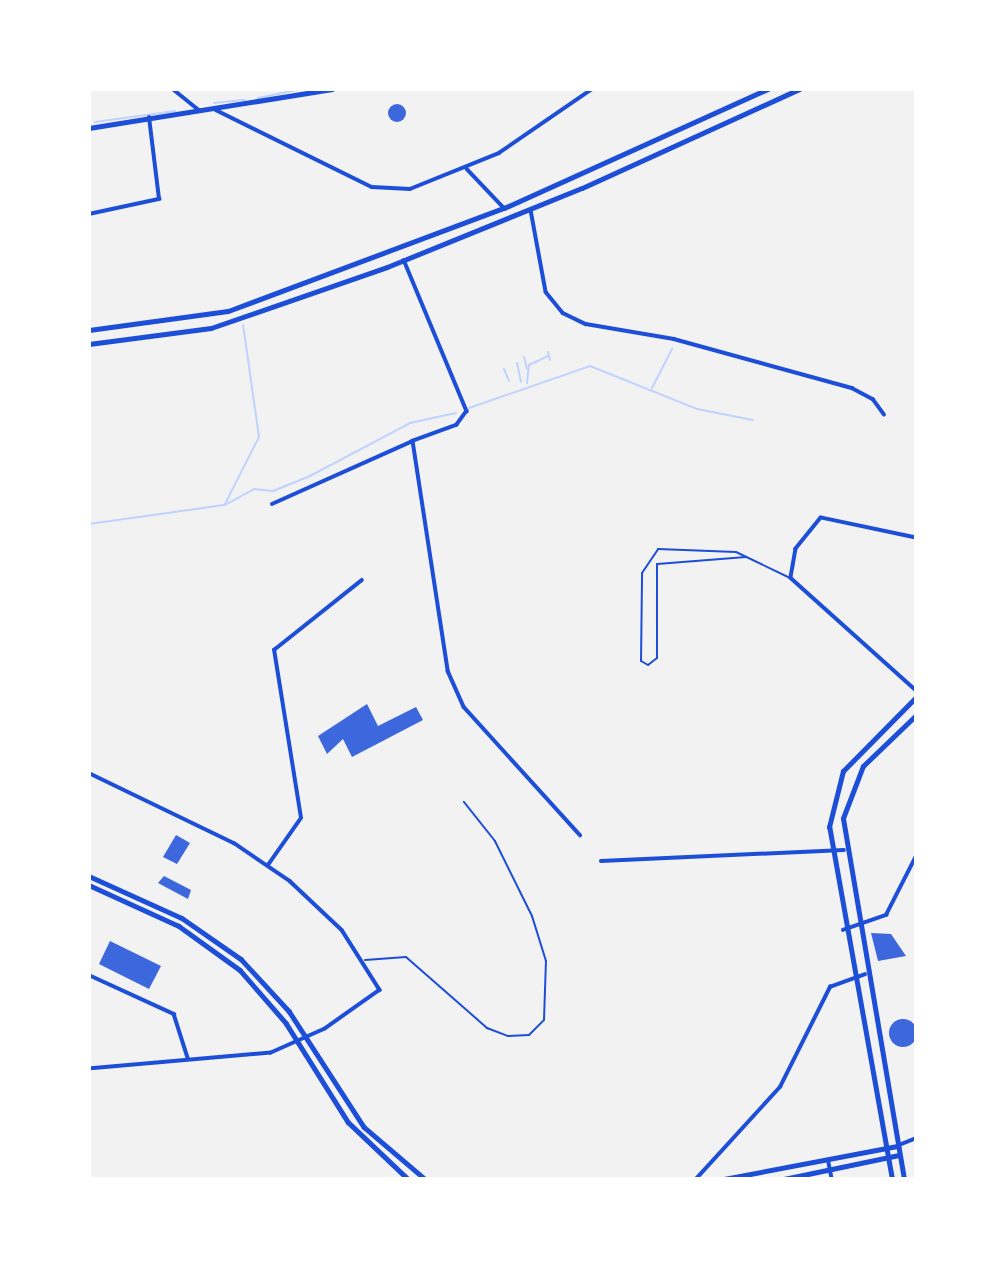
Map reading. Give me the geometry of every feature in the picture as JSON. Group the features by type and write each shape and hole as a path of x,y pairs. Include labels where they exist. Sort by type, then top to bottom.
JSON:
{"main road":[{"path":"89,128 198,110 216,110 332,89"},
{"path":"89,330 228,311 505,208 768,89"},
{"path":"780,89 783,97"},
{"path":"89,344 220,326 404,260 583,188 799,89"},
{"path":"741,102 745,115"},
{"path":"576,177 583,188"},
{"path":"158,322 160,336"},
{"path":"892,1179 831,853 832,802 843,771 916,697"},
{"path":"904,1179 857,927 844,850 843,818 856,777 916,715"},
{"path":"89,876 182,918 226,947 274,992 364,1127 425,1179"},
{"path":"89,885 179,926 224,957 257,986 299,1043 348,1122 408,1179"},
{"path":"724,1179 829,1163 897,1146"},
{"path":"784,1179 899,1156"}],"street":[{"path":"173,89 198,110"},
{"path":"216,110 374,188 410,189 467,169 535,132 592,89"},
{"path":"89,214 159,199 149,118"},
{"path":"467,169 505,208"},
{"path":"531,210 546,292 572,318 852,387 873,399 884,414"},
{"path":"272,504 414,441 457,425 467,411 404,260"},
{"path":"414,441 448,671 485,731 506,747 580,835"},
{"path":"916,538 860,522 821,518 796,549 791,578 916,690"},
{"path":"268,865 301,818 274,650 362,580"},
{"path":"89,773 268,865 319,906 365,960 379,995 305,1035 299,1043 271,1053 188,1058 89,1069"},
{"path":"601,861 831,853 844,850"},
{"path":"844,930 886,915 916,856"},
{"path":"696,1179 780,1087 830,987 853,976 865,974"},
{"path":"89,975 174,1014 188,1058"},
{"path":"897,1146 916,1138"},
{"path":"899,1156 904,1143"},
{"path":"829,1163 832,1179"}],"lane":[{"path":"746,557 657,564 657,658 652,665 641,661 642,573 649,555 710,549 746,557 791,578"},
{"path":"365,960 406,957 497,1033 521,1038 537,1030 548,993 532,916 495,841 464,802"}],"building":[{"path":"397,104 403,107 406,113 403,119 397,122 391,119 388,113 391,107"},
{"path":"367,704 378,726 416,707 423,720 352,757 343,739 327,754 318,736"},
{"path":"176,835 190,843 177,864 163,857"},
{"path":"164,876 191,890 188,899 158,883"},
{"path":"871,933 891,934 906,956 878,961"},
{"path":"110,941 161,966 149,989 99,964"},
{"path":"903,1019 913,1023 917,1033 913,1043 903,1047 893,1043 889,1033 893,1023"}],"waterway":[{"path":"258,98 301,89"},
{"path":"214,103 245,100"},
{"path":"95,122 175,111"},
{"path":"225,504 259,437 243,325"},
{"path":"652,388 672,349"},
{"path":"548,352 550,360"},
{"path":"527,383 529,365 548,356"},
{"path":"524,357 527,369"},
{"path":"517,363 521,382"},
{"path":"469,408 590,366 697,409 753,420"},
{"path":"504,369 509,381"},
{"path":"225,505 254,489 273,491 310,476 410,423 456,413"},
{"path":"89,524 224,505"}]}
